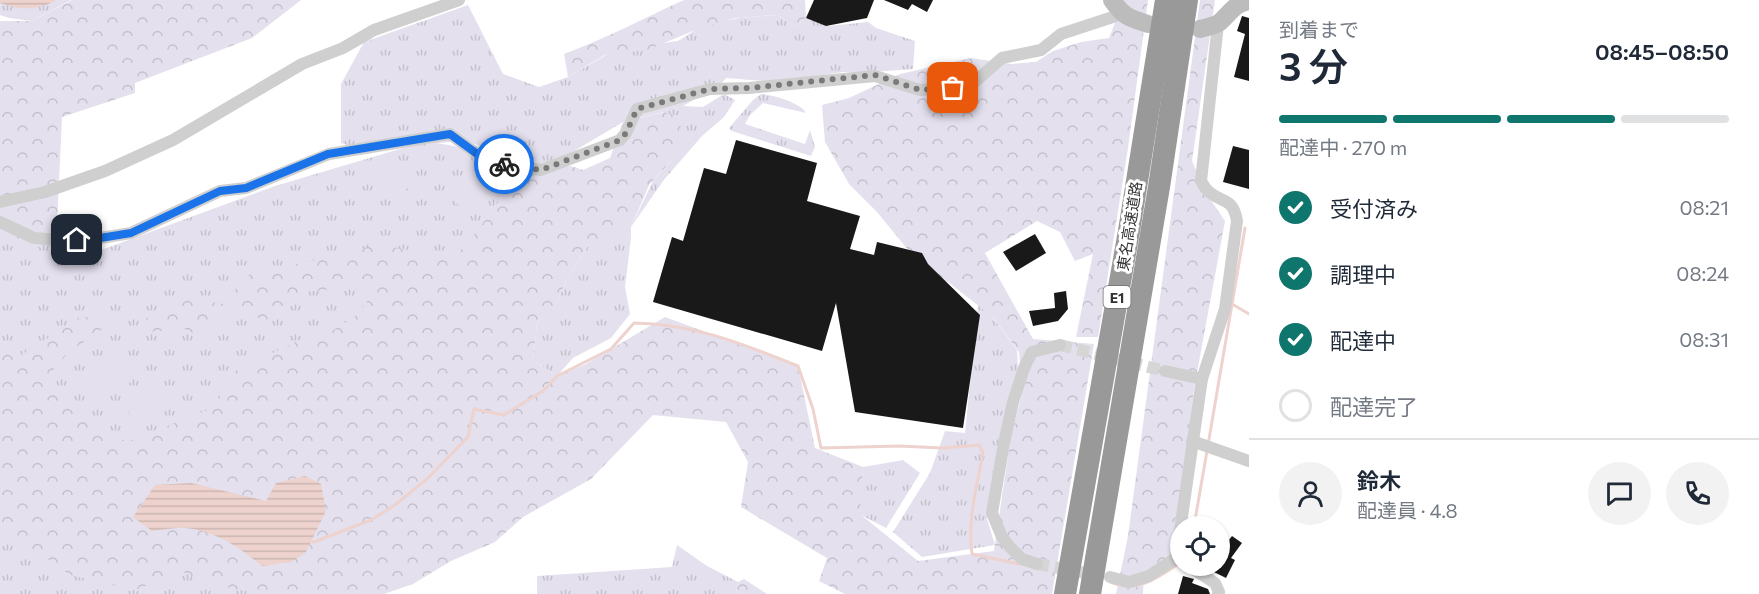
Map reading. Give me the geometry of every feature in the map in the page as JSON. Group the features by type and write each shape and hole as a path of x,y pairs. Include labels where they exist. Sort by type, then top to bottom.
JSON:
{"highway":[{"name":"東名高速道路","path":"1065,594 1129,231 1166,0"},
{"name":"東名高速道路","path":"1090,594 1159,187 1187,0"}],"street":[{"path":"0,202 45,192 105,171 173,140 302,64 343,48 374,30 459,0"},
{"path":"1183,516 1202,379 1225,309 1237,221 1231,204 1207,190 1202,181 1218,24 1229,4 1249,1"},
{"path":"0,222 34,238 94,239 131,233 220,191 246,188 328,154 450,134 488,162 541,170 620,140 626,133 637,109 710,89 749,88 875,75 920,90 969,87 1002,58 1041,50 1061,34 1117,7 1134,20 1148,24"},
{"path":"1200,29 1218,24"},
{"path":"1038,564 1022,559 1010,547 1002,537 992,513 1004,443 1024,368 1032,352 1060,345"},
{"path":"1165,371 1202,379"},
{"path":"1192,441 1249,461"},
{"path":"1110,577 1129,582 1149,576 1170,564"},
{"path":"1204,576 1215,583 1218,594"}],"green space":[{"path":"0,0 71,0 32,21 0,15"},
{"path":"72,0 301,0 252,38 135,83 135,93 62,117 57,224 40,248 0,235 0,21 32,21"},
{"path":"684,0 805,0 806,18 794,26 777,15 735,18 693,31 647,50 605,55 568,77 564,54"},
{"path":"1124,0 1148,0 1128,148 1098,337 1076,337 1093,254 1075,261 1060,232 1037,221 985,253 1033,339 1094,344 1052,594 845,594 819,581 827,558 741,507 748,462 726,422 653,415 591,479 523,517 495,542 451,561 413,584 384,594 261,594 205,583 183,572 135,590 70,575 0,526 0,351 20,356 81,316 113,322 68,353 47,377 62,405 127,442 215,407 233,372 308,336 334,330 358,314 368,300 354,287 304,292 267,320 232,312 203,338 185,329 148,332 137,325 177,295 221,304 251,273 379,244 454,258 478,230 517,175 540,177 558,162 583,170 610,158 623,122 664,112 681,117 680,143 671,161 649,185 631,227 604,244 590,243 567,279 555,306 537,323 533,360 557,376 586,364 665,317 798,366 815,448 863,467 860,514 918,561 994,551 1011,436 1022,393 1019,352 993,317 948,282 931,278 877,212 849,184 825,142 822,105 849,98 900,74 971,58 1011,64 1036,62 1053,51 1081,42 1109,38"},
{"path":"1200,0 1215,0 1192,161 1206,193 1225,221 1194,389 1180,516 1170,516 1170,561 1144,575 1143,594 1116,594 1128,536"},
{"path":"468,5 503,74 539,87 568,77 615,50 678,41 703,25 739,18 777,15 794,26 806,18 829,26 868,22 876,28 915,41 913,69 843,72 776,82 726,78 721,84 683,106 703,107 724,94 735,100 724,117 702,136 663,181 631,227 653,181 671,161 681,117 663,112 623,122 554,163 380,582 385,594 0,594 0,225 104,249 275,186 410,146 357,148 341,143 341,84 364,42","holes":["456,137 499,154 437,143 450,142"]},
{"path":"761,94 793,103 806,113 763,103 750,115 745,124 805,144 810,130 815,147 811,156 732,131 729,128"},
{"path":"386,161 407,163 417,169 413,184 402,193 384,190 375,180 376,166"},
{"path":"458,176 472,178 484,190 487,202 480,214 454,201 449,191"},
{"path":"631,227 625,287 630,314 611,338 573,358 557,376 533,360 537,323 555,306 567,279 590,243"},
{"path":"978,305 992,316 1017,350 1019,384 987,519 995,545 922,557 893,532 930,473 945,431 965,433"},
{"path":"107,359 121,365 132,376 129,384 106,394 94,391 88,383 88,378 93,361"},
{"path":"143,389 157,390 165,395 166,400 163,413 148,425 133,422 129,412 132,399"},
{"path":"903,460 920,473 886,528 859,514 863,467"},
{"path":"677,545 707,566 738,582 736,594 537,594 537,576 672,567"},
{"path":"744,579 767,594 736,594 738,582"}],"shaded area":[{"path":"0,0 56,0 35,8 21,8 0,3"},
{"path":"305,476 321,484 326,511 306,552 291,562 262,566 236,547 207,533 182,528 152,531 133,517 155,485 191,483 266,501 276,483"}],"building":[{"path":"814,0 874,0 867,18 826,26 806,18"},
{"path":"884,0 933,0 927,12 912,4 908,10"},
{"path":"1242,16 1249,18 1249,81 1234,77 1245,34 1237,31"},
{"path":"736,140 817,163 807,201 860,216 850,249 874,255 877,242 922,253 928,264 980,315 963,428 855,412 836,303 822,351 653,302 672,237 683,241 704,168 726,174"},
{"path":"1233,146 1249,150 1249,189 1223,182"},
{"path":"1035,234 1046,253 1016,271 1003,252"},
{"path":"1066,291 1068,309 1058,321 1033,326 1029,311 1055,308 1054,293"},
{"path":"1232,536 1242,543 1231,558 1235,560 1230,570 1230,539"},
{"path":"1183,576 1194,579 1192,583 1208,589 1210,594 1178,594"}],"waterway":[{"path":"1208,445 1245,228"},
{"path":"1232,304 1249,314"},
{"path":"310,541 314,542 371,520 395,505 428,478 468,437 474,409 504,415 543,391 557,376 611,349 634,323 698,331 738,343 798,366 813,409 821,448 899,446 943,448 979,445 983,453 972,516 972,554 1019,564"},
{"path":"1196,516 1207,451"},
{"path":"1110,582 1129,586 1138,585 1170,569"}],"tunnel":[{"path":"1060,345 1165,371"},
{"path":"1037,564 1097,575"}],"way so far":[{"path":"504,164 541,170 620,140 626,133 637,109 710,89 749,88 875,75 920,90 953,88"}],"route":[{"path":"77,240 131,233 180,212 220,191 246,188 328,154 450,134 488,162 504,164"}]}
